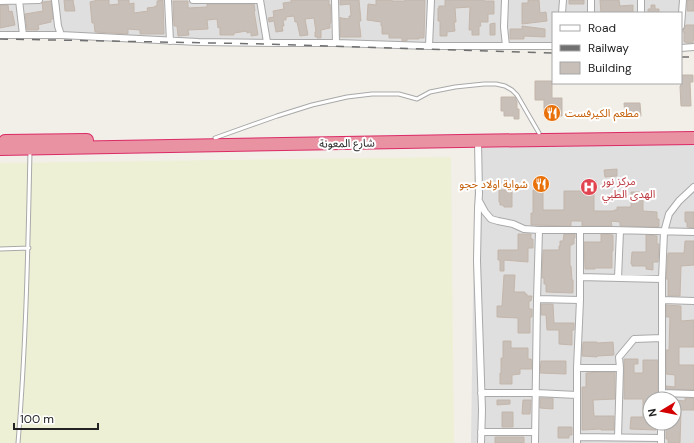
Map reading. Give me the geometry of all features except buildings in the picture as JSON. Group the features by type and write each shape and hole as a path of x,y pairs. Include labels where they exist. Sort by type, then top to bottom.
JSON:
{"highway":[{"name":"شارع المعونة","path":"0,141 694,132"},
{"name":"شارع المعونة","path":"0,149 694,138"}],"street":[{"path":"19,0 23,35"},
{"path":"0,1 39,0"},
{"path":"55,0 58,26 61,35"},
{"path":"168,0 170,41"},
{"path":"193,0 260,0 267,42"},
{"path":"335,0 336,43"},
{"path":"430,46 431,0"},
{"path":"505,0 504,27 506,46"},
{"path":"562,12 563,0"},
{"path":"591,0 591,12"},
{"path":"641,0 641,12"},
{"path":"682,13 683,0"},
{"path":"0,35 61,35 170,41 430,46 552,46"},
{"path":"682,48 694,47"},
{"path":"478,141 479,200 477,261 482,410 481,443"},
{"path":"662,391 662,278 664,232 669,214 679,201 694,187"},
{"path":"479,200 489,217 494,220 512,224 524,229 694,232"},
{"path":"535,443 539,230"},
{"path":"580,230 577,440 618,437 661,440"},
{"path":"618,278 620,231"},
{"path":"580,277 662,278"},
{"path":"537,300 580,300"},
{"path":"662,300 694,301"},
{"path":"618,437 619,357 634,339 662,338"},
{"path":"577,368 620,368"},
{"path":"481,393 577,395"},
{"path":"682,395 694,394"},
{"path":"481,432 535,432"}],"lane":[{"path":"215,138 291,111 347,97 372,94 399,94 417,99 430,92 455,87 490,84 505,86 517,95 539,133"},
{"path":"18,443 23,384 30,149"},
{"path":"0,249 28,248"}],"shaded area":[{"path":"0,0 694,0 694,50 682,49 682,12 552,12 552,47 0,38"},
{"path":"694,144 694,443 471,443 475,148"}],"green space":[{"path":"451,157 454,443 0,443 0,163"}],"railway":[{"path":"0,39 267,44 552,53"},
{"path":"682,57 694,57"}],"place":[{"name":"مطعم الكيرفست","path":"552,113"},
{"name":"شواية اولاد حجو","path":"541,184"},
{"name":"مركز نور الهدى الطبي","path":"589,187"}]}
